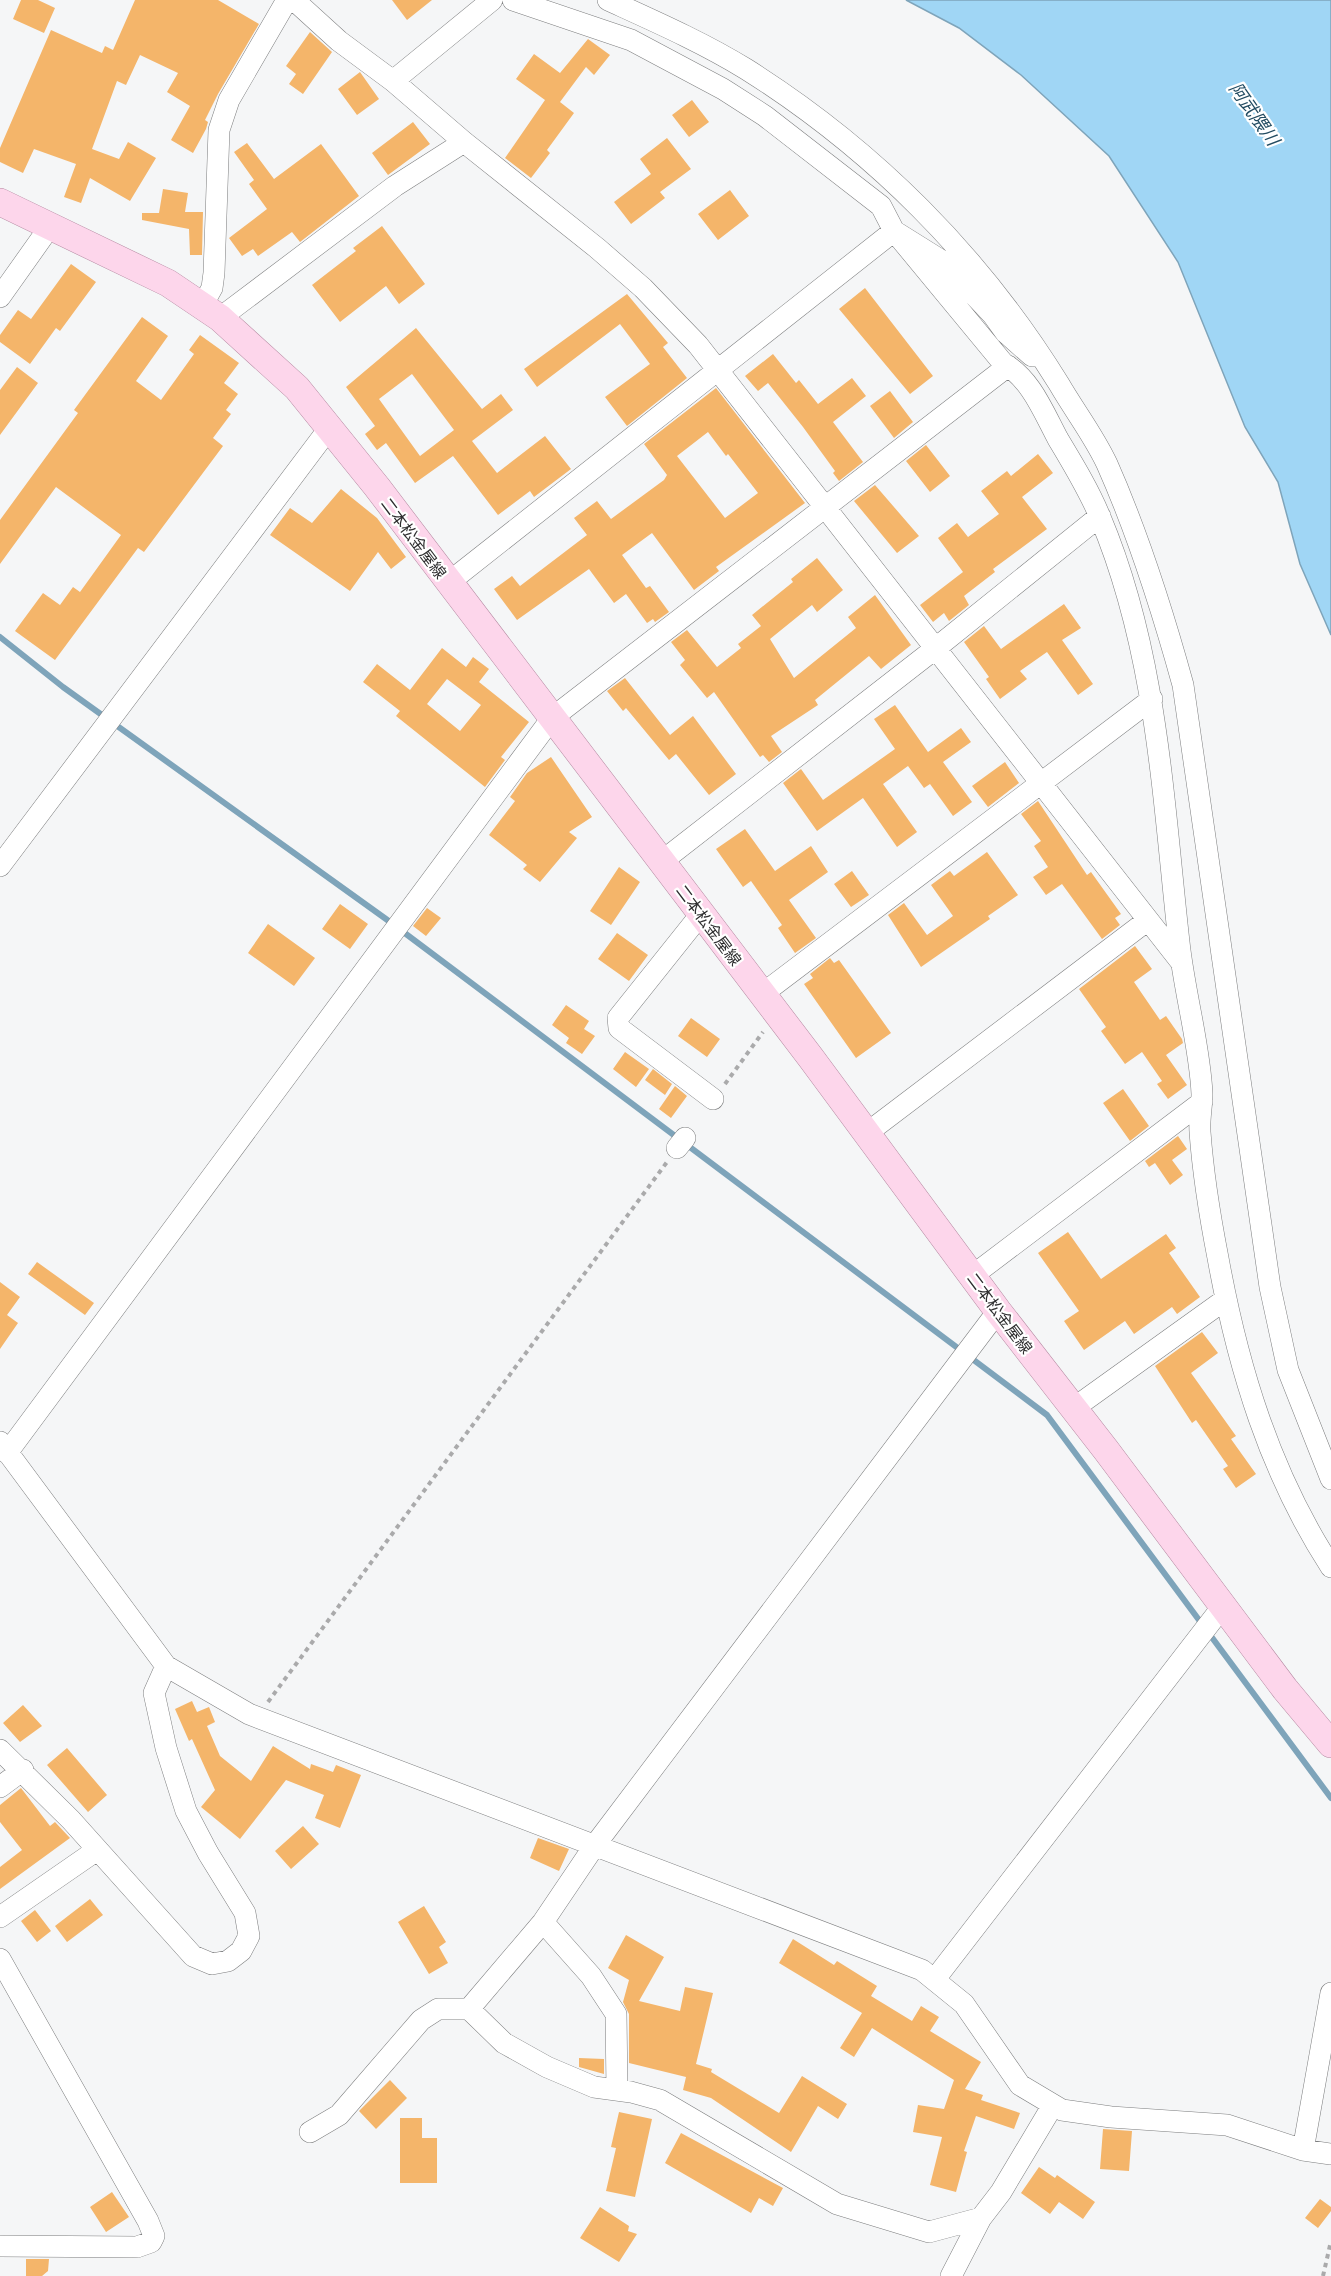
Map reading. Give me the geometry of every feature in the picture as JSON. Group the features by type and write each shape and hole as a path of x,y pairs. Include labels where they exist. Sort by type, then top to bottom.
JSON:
{"main road":[{"name":"二本松金屋線","path":"0,202 168,283 211,312 297,388 330,427 552,718 867,1133 998,1311 1074,1408 1213,1618 1331,1744"}],"street":[{"path":"211,312 219,130 229,100 288,0"},
{"path":"294,0 339,41 393,81 643,288 698,345 1181,962"},
{"path":"393,81 492,0"},
{"path":"513,0 631,40 723,89 765,116 881,206 894,231 996,355 1018,372 1032,392 1100,516 1132,610 1152,699 1181,962 1202,1102 1200,1130 1226,1299 1244,1377 1277,1470 1309,1534 1331,1568"},
{"path":"608,0 744,68 787,96 872,163 934,220 1021,324 1106,462 1134,526 1156,590 1183,685 1218,912 1252,1174 1270,1287 1287,1370 1331,1479"},
{"path":"211,312 395,186 464,142"},
{"path":"0,297 51,225"},
{"path":"894,231 942,261 993,315 1006,333 1038,362 1046,363"},
{"path":"448,583 894,231"},
{"path":"1008,366 552,718 397,928 4,1448 166,1666 257,1717 908,1964 935,1980 964,2004 1020,2085 1062,2110 1111,2117 1227,2125 1303,2150 1331,2154"},
{"path":"0,866 330,427"},
{"path":"661,862 936,648 1100,516"},
{"path":"769,1004 1042,784 1152,699"},
{"path":"701,914 618,1018 619,1028 713,1099"},
{"path":"867,1133 1148,920"},
{"path":"972,1276 1202,1102"},
{"path":"1074,1408 1226,1299"},
{"path":"469,2008 543,1922 595,1845 964,1352 998,1311"},
{"path":"935,1980 1213,1618"},
{"path":"0,1750 23,1770 193,1956 212,1964 228,1961 241,1951 249,1936 245,1913 208,1853 186,1811 166,1748 154,1693 166,1666"},
{"path":"0,1787 23,1770"},
{"path":"0,1917 97,1850"},
{"path":"543,1922 591,1976 616,2014 617,2090"},
{"path":"0,1959 153,2230 153,2235 151,2242 136,2247 0,2246"},
{"path":"1303,2150 1331,1993"},
{"path":"310,2133 339,2115 421,2020 438,2009 469,2008 504,2043 547,2067 594,2087 660,2100 837,2204 929,2232 981,2218"},
{"path":"951,2276 981,2218 1001,2192 1053,2105"}],"path":[{"path":"713,1099 769,1004"},
{"path":"257,1717 681,1143"},
{"path":"1323,2276 1331,2241"}],"water":[{"name":"阿武隈川","path":"906,0 1331,0 1331,635 1300,564 1278,482 1245,427 1178,262 1109,156 1021,75 959,28"}],"building":[{"path":"21,0 38,0 55,8 44,33 13,19"},
{"path":"135,0 218,0 259,24 218,94 205,120 208,122 206,129 193,153 171,140 190,106 167,92 178,73 140,55 126,85 117,81 92,149 119,159 128,142 156,158 130,201 90,178 81,203 64,197 76,164 34,149 23,173 0,162 0,148 51,30 102,53 105,46 113,50"},
{"path":"392,0 432,0 407,20"},
{"path":"310,32 332,52 303,94 289,84 296,74 286,66"},
{"path":"588,39 610,55 594,75 586,67 560,102 574,113 547,150 550,153 531,178 505,158 545,100 516,79 534,54 560,73"},
{"path":"360,72 379,99 357,115 338,89"},
{"path":"692,100 709,122 689,137 672,115"},
{"path":"413,122 430,144 388,175 372,153"},
{"path":"667,138 691,169 660,192 665,198 631,224 614,202 651,174 640,159"},
{"path":"247,143 274,179 321,144 359,196 300,242 292,232 258,256 253,249 242,256 229,238 267,209 249,184 254,180 234,152"},
{"path":"163,189 188,193 185,212 203,212 202,255 190,255 189,229 142,220 142,213 159,213"},
{"path":"730,190 749,216 718,240 698,214"},
{"path":"382,226 425,284 399,304 386,286 340,322 312,285 356,251 353,248"},
{"path":"71,264 96,282 60,331 56,328 30,364 0,342 0,335 18,310 31,319"},
{"path":"865,288 933,376 910,394 839,309"},
{"path":"627,294 668,343 663,347 687,378 627,426 605,397 650,364 620,324 537,387 524,369"},
{"path":"142,317 168,336 136,381 161,400 194,354 189,350 200,335 239,363 224,383 238,394 226,410 231,414 213,438 223,446 144,552 138,548 55,660 15,631 43,593 60,605 73,587 80,592 121,535 56,487 0,564 0,520 78,413 74,410"},
{"path":"416,328 482,409 501,394 513,410 472,441 497,473 545,436 571,469 534,497 530,491 498,515 453,456 415,483 386,443 377,450 365,434 375,426 346,387","holes":["412,374 454,430 420,456 379,399"]},
{"path":"773,354 796,383 799,380 818,404 852,378 866,396 833,422 863,462 839,481 833,473 835,471 768,383 758,391 745,376"},
{"path":"17,367 38,383 0,435 0,390"},
{"path":"716,388 805,503 716,567 719,571 694,590 652,533 622,555 646,588 650,586 669,612 655,622 653,619 647,623 626,594 614,603 589,569 517,620 494,589 512,576 520,586 587,535 574,518 597,501 611,519 664,480 667,475 644,444","holes":["708,432 726,456 728,454 758,493 725,518 677,456"]},
{"path":"890,391 913,422 894,438 870,406"},
{"path":"926,445 950,476 930,492 906,461"},
{"path":"1038,454 1053,473 1022,497 1047,529 993,569 995,572 964,596 969,605 949,621 944,613 933,622 920,605 963,572 938,538 957,523 968,537 999,514 981,491 1007,471 1011,476"},
{"path":"875,485 919,536 897,553 854,501"},
{"path":"341,489 377,518 406,557 391,569 378,552 350,591 270,535 290,508 312,523"},
{"path":"817,558 843,590 817,612 812,605 770,639 794,678 856,628 848,617 875,595 911,645 881,669 869,656 815,700 818,705 771,736 782,752 769,762 763,755 760,757 714,692 707,698 680,665 685,660 671,642 687,630 717,667 741,648 738,644 761,626 752,615 793,582 791,579"},
{"path":"1064,604 1081,628 1062,640 1093,684 1078,695 1047,652 1020,671 1027,679 1000,699 986,679 989,677 964,642 984,626 1001,649"},
{"path":"442,648 466,667 473,657 489,669 479,682 529,722 501,757 505,760 485,787 396,716 400,711 363,682 377,664 410,690","holes":["447,679 481,705 460,731 427,704"]},
{"path":"625,678 670,735 693,716 736,774 709,795 676,754 669,760 626,708 623,711 607,691"},
{"path":"895,705 928,752 961,728 971,742 943,762 972,802 953,816 930,784 924,788 908,766 883,784 917,832 897,847 863,798 817,831 783,783 801,769 823,800 895,749 874,719"},
{"path":"551,757 592,817 569,832 577,838 540,882 523,869 527,865 489,835 515,801 510,797 527,773"},
{"path":"1005,762 1019,783 988,807 972,786"},
{"path":"1038,801 1087,875 1091,872 1121,914 1115,918 1120,925 1102,939 1062,884 1046,895 1033,877 1048,867 1034,846 1041,841 1021,814"},
{"path":"745,829 775,871 811,846 828,872 789,900 816,938 795,953 778,928 782,925 751,881 743,887 716,849"},
{"path":"987,852 1018,895 988,916 990,919 921,967 888,915 904,903 927,935 953,916 931,885 950,871 954,876"},
{"path":"619,867 640,882 611,925 590,911"},
{"path":"852,871 869,895 851,907 834,884"},
{"path":"340,904 368,924 350,949 322,929"},
{"path":"427,908 441,918 426,936 413,926"},
{"path":"268,924 315,958 294,986 248,953"},
{"path":"617,933 648,955 629,981 598,959"},
{"path":"1135,946 1152,969 1134,982 1160,1020 1166,1016 1183,1043 1166,1055 1187,1085 1168,1099 1157,1084 1162,1081 1142,1052 1125,1064 1101,1031 1106,1027 1079,989"},
{"path":"830,958 834,963 839,960 891,1033 856,1058 804,984 813,978 810,974"},
{"path":"566,1005 589,1021 584,1029 595,1036 582,1054 566,1043 569,1038 552,1025"},
{"path":"691,1018 720,1039 707,1057 678,1036"},
{"path":"625,1052 649,1069 636,1087 613,1069"},
{"path":"653,1069 672,1084 665,1095 645,1080"},
{"path":"675,1086 687,1096 671,1118 659,1109"},
{"path":"1123,1089 1149,1126 1130,1141 1103,1103"},
{"path":"1178,1136 1187,1149 1172,1160 1183,1175 1170,1185 1155,1163 1149,1167 1145,1161"},
{"path":"1068,1232 1101,1279 1166,1234 1176,1248 1169,1253 1200,1297 1177,1314 1172,1307 1134,1334 1125,1321 1084,1350 1064,1321 1079,1311 1038,1253"},
{"path":"37,1262 94,1303 85,1315 28,1274"},
{"path":"0,1282 20,1297 7,1315 18,1323 0,1349"},
{"path":"1202,1332 1218,1353 1191,1373 1236,1436 1231,1439 1256,1474 1236,1488 1223,1469 1228,1466 1196,1420 1192,1423 1155,1366"},
{"path":"192,1701 197,1712 209,1707 215,1722 207,1726 220,1756 251,1781 273,1746 310,1769 311,1764 333,1772 336,1765 361,1775 340,1828 315,1818 324,1795 286,1780 240,1839 201,1807 215,1790 192,1739 189,1741 175,1709"},
{"path":"23,1705 42,1726 20,1742 3,1723"},
{"path":"67,1748 107,1795 88,1812 47,1765"},
{"path":"21,1788 50,1826 55,1822 70,1838 0,1889 0,1867 22,1850 0,1822 0,1805"},
{"path":"303,1826 319,1844 291,1869 275,1851"},
{"path":"538,1838 569,1849 559,1871 530,1858"},
{"path":"90,1899 103,1915 67,1942 55,1926"},
{"path":"424,1906 446,1942 439,1947 448,1963 429,1974 398,1922"},
{"path":"35,1910 51,1931 37,1942 21,1921"},
{"path":"626,1935 664,1957 639,2001 680,2011 685,1987 713,1993 696,2064 712,2069 711,2072 779,2113 802,2076 847,2104 838,2119 818,2106 791,2152 711,2098 683,2090 686,2077 629,2063 629,2014 623,2002 629,1980 608,1968"},
{"path":"793,1939 834,1965 837,1961 877,1986 871,1996 912,2021 921,2006 939,2017 930,2031 981,2062 965,2089 983,2095 981,2100 1020,2113 1014,2129 976,2116 964,2151 967,2152 956,2192 930,2185 942,2137 913,2132 918,2105 944,2109 954,2080 872,2028 854,2057 840,2048 862,2013 779,1963"},
{"path":"579,2058 604,2059 604,2074 579,2067"},
{"path":"390,2080 407,2098 376,2129 359,2111"},
{"path":"619,2112 652,2119 635,2197 606,2191 616,2148 611,2147"},
{"path":"400,2118 422,2118 422,2138 437,2138 437,2183 400,2183"},
{"path":"1103,2129 1132,2131 1129,2171 1100,2169"},
{"path":"681,2133 783,2188 773,2206 759,2198 751,2213 665,2163"},
{"path":"1039,2167 1055,2178 1057,2175 1095,2202 1083,2219 1059,2202 1050,2214 1021,2193"},
{"path":"112,2192 129,2217 106,2232 90,2207"},
{"path":"1320,2199 1331,2207 1331,2211 1318,2228 1305,2218"},
{"path":"600,2207 629,2226 628,2231 637,2234 619,2262 580,2238"},
{"path":"26,2259 49,2259 48,2271 42,2276 26,2276"}],"waterway":[{"path":"0,637 63,687 386,919 1047,1415 1331,1798"}]}
